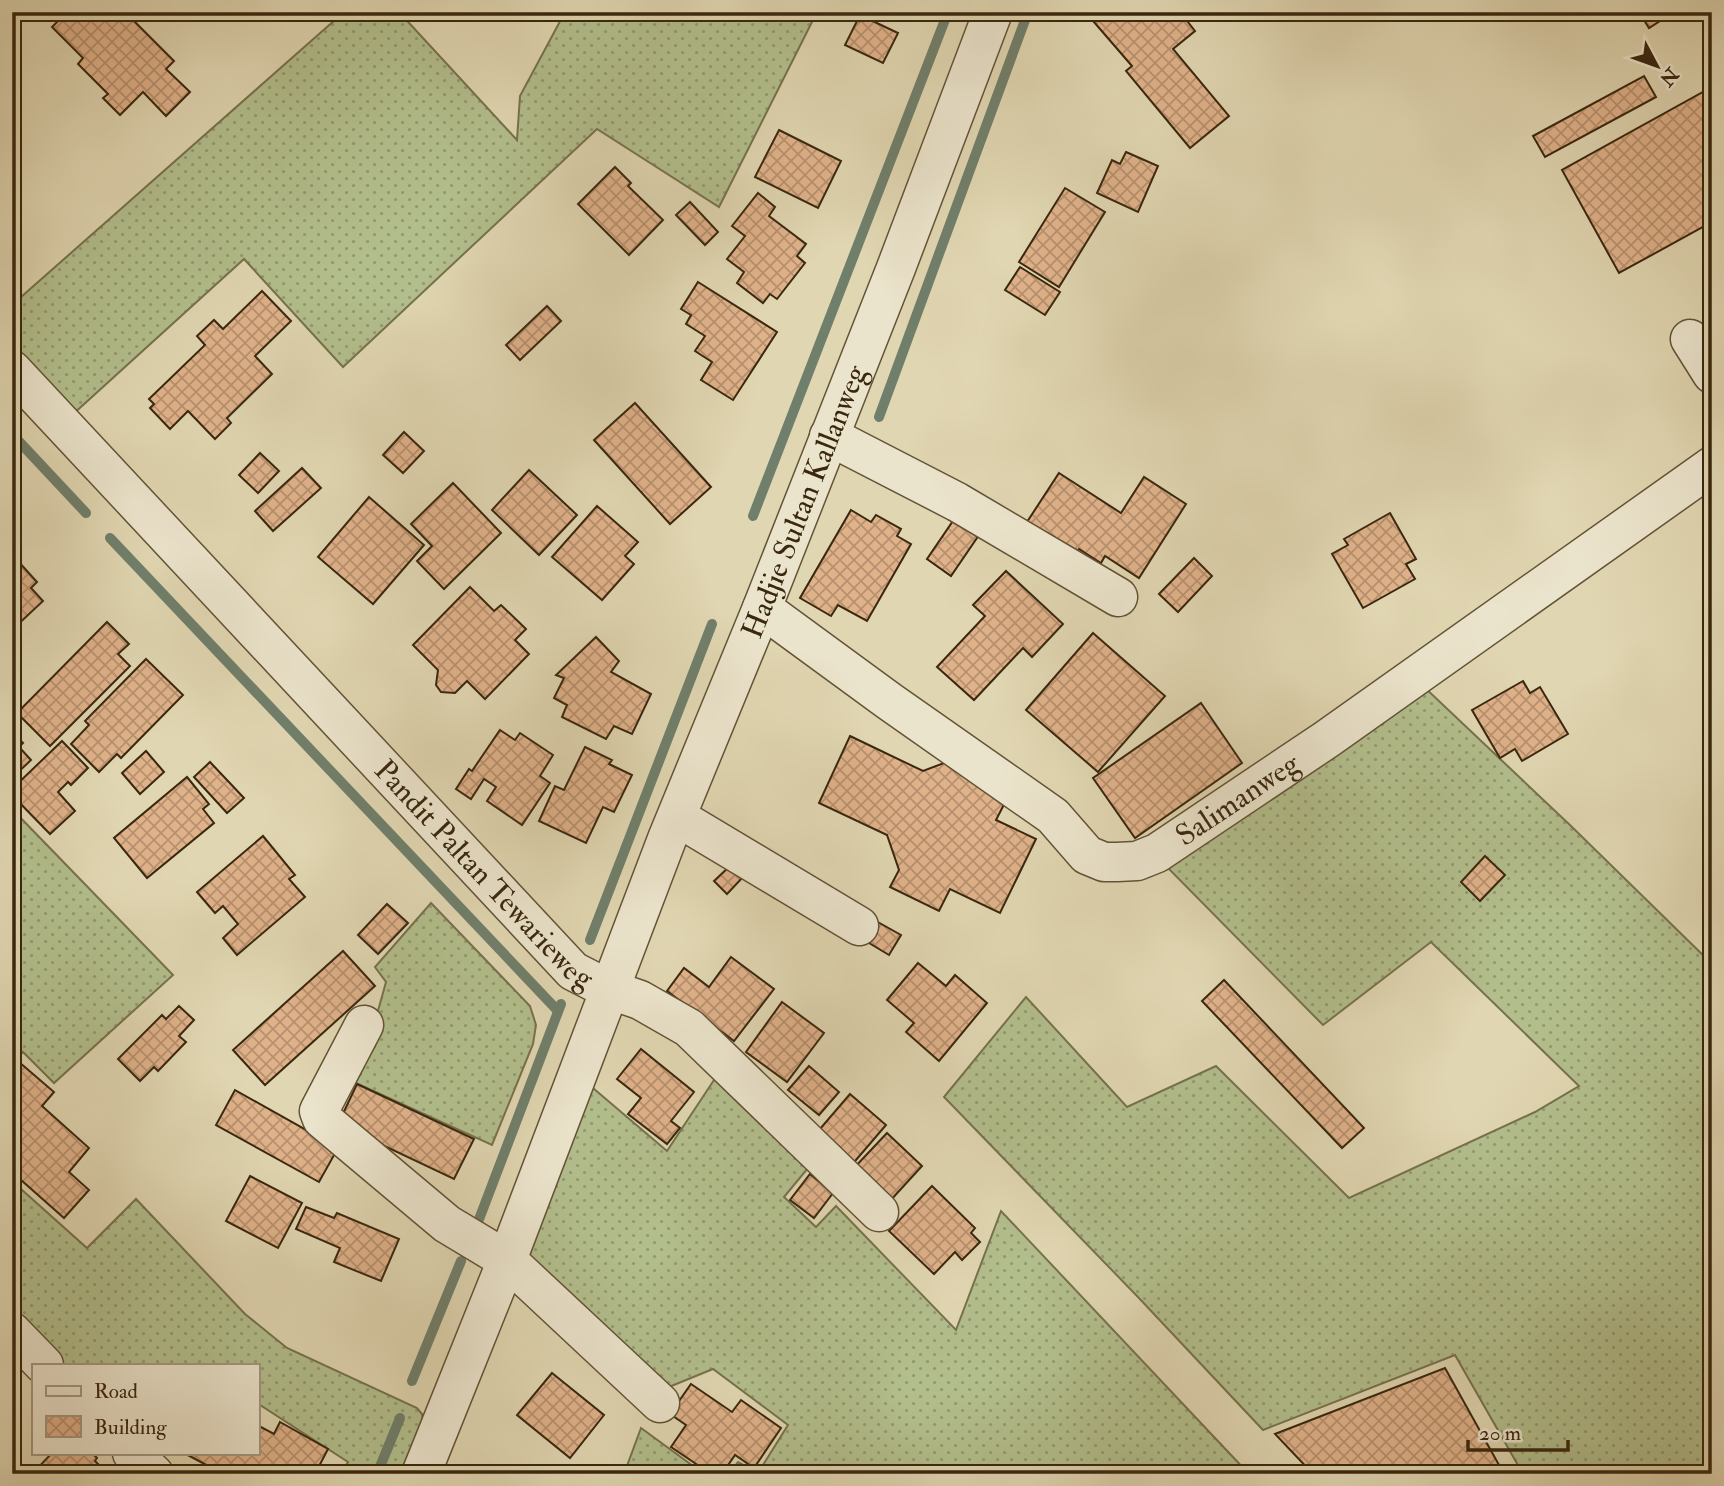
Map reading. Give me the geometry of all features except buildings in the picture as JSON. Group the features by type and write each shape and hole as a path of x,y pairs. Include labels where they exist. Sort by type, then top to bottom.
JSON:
{"street":[{"name":"Hadjie Sultan Kallanweg","path":"608,989 830,436 993,12"},
{"path":"1690,339 1712,374"},
{"name":"Pandit Paltan Tewarieweg","path":"12,370 573,971 608,989 506,1260 421,1474"},
{"path":"830,436 957,502 1118,597"},
{"name":"Salimanweg","path":"762,608 1054,816 1087,855 1104,862 1137,861 1157,853 1327,738 1712,466"},
{"path":"677,817 859,926"},
{"path":"608,989 639,1000 689,1028 879,1212"},
{"path":"364,1025 319,1111 322,1119 447,1224 506,1260 660,1403"},
{"path":"12,1332 43,1364"},
{"path":"133,1454 154,1474"}],"green space":[{"path":"344,12 399,12 517,140 520,96 565,12 817,12 719,207 597,129 343,367 244,259 72,415 12,350 12,305"},
{"path":"1422,685 1712,964 1712,1474 1523,1474 1455,1355 1263,1430 944,1097 1026,997 1127,1107 1216,1066 1349,1198 1535,1112 1579,1086 1431,942 1323,1025 1164,864"},
{"path":"13,810 173,975 54,1083 23,1052 12,1064"},
{"path":"431,903 530,1006 536,1025 533,1044 492,1145 347,1079 371,1036 386,982 375,967"},
{"path":"718,1074 813,1162 784,1197 816,1227 836,1206 956,1330 1001,1211 1249,1474 729,1474 738,1462 758,1473 788,1425 713,1369 664,1389 529,1262 528,1250 587,1083 667,1151"},
{"path":"12,1181 87,1248 136,1199 245,1314 287,1348 417,1408 422,1414 423,1422 404,1474 341,1474 348,1462 259,1404 259,1364 55,1364 12,1316"},
{"path":"641,1428 704,1474 624,1474"}],"waterway":[{"path":"753,516 948,12"},
{"path":"879,417 1028,12"},
{"path":"12,434 86,513"},
{"path":"110,538 558,1011"},
{"path":"590,940 712,624"},
{"path":"478,1222 561,1004"},
{"path":"412,1381 461,1261"},
{"path":"377,1474 400,1418"}]}
